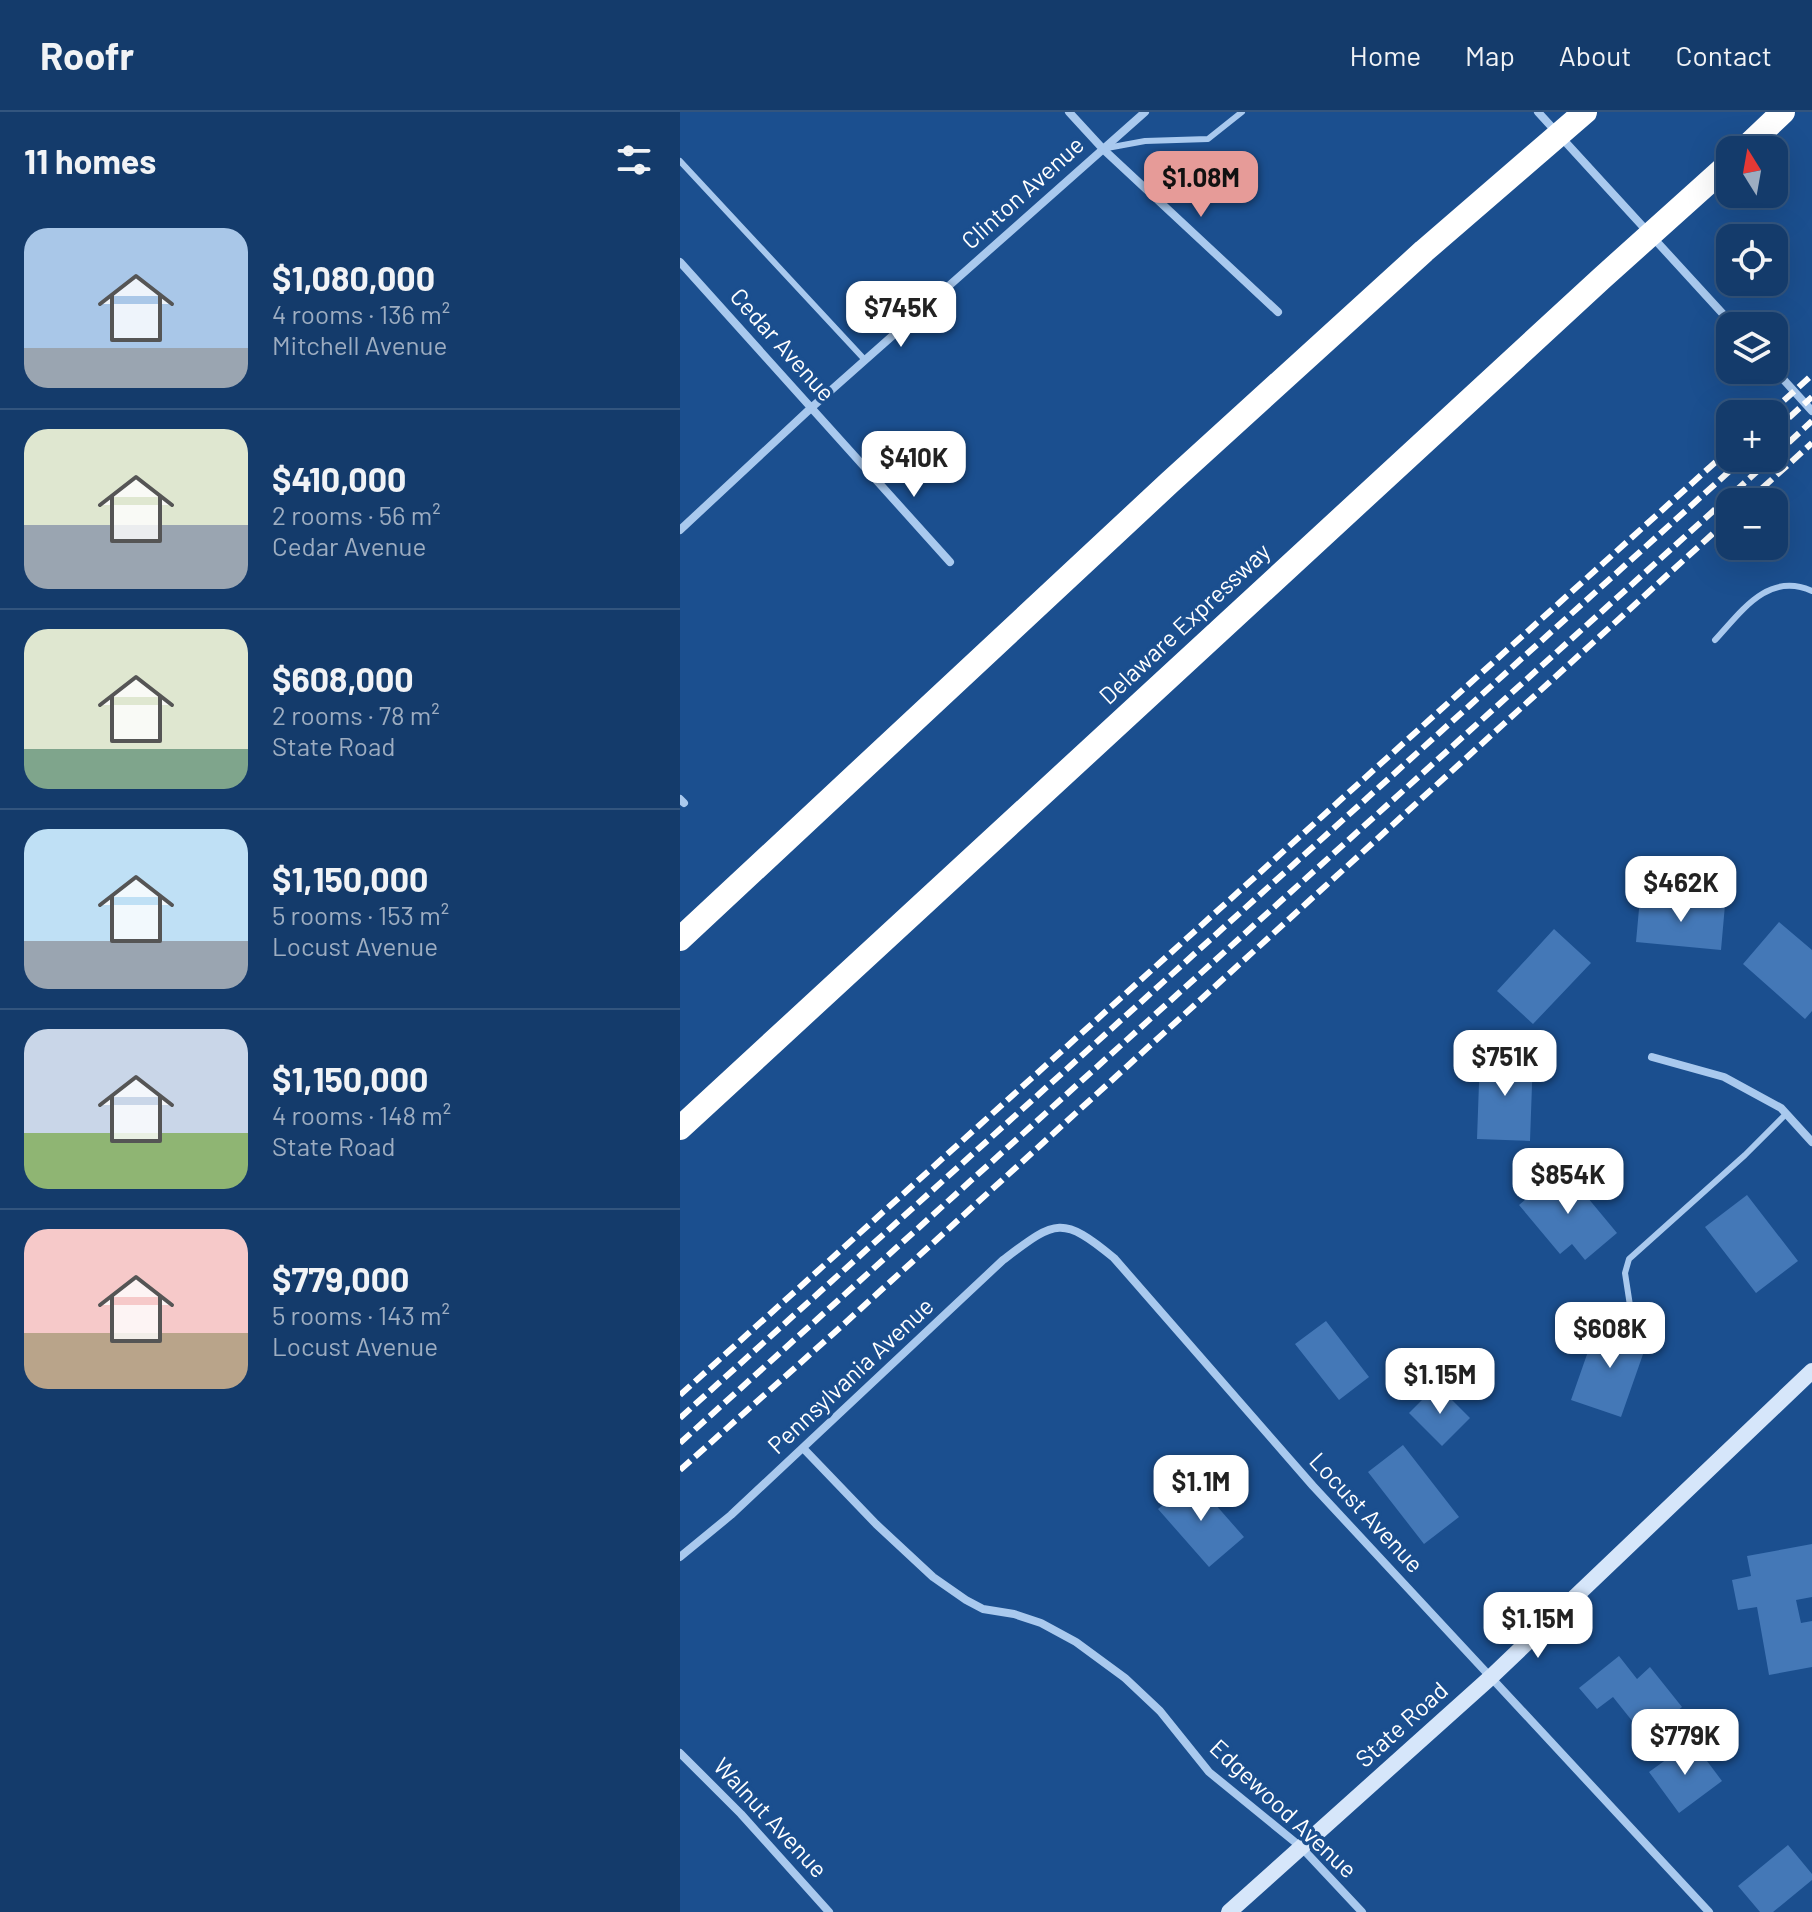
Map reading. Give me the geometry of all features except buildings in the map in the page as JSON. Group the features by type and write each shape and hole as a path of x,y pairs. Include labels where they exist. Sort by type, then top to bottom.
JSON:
{"highway":[{"path":"680,939 1181,472 1424,251 1585,112"},
{"path":"1758,136 1783,112"},
{"name":"Delaware Expressway","path":"680,1128 1590,288 1716,176"}],"main road":[{"name":"State Road","path":"1229,1912 1491,1677 1812,1371"}],"street":[{"path":"1069,112 1103,149 1278,312"},
{"name":"Clinton Avenue","path":"680,530 811,408 1145,112"},
{"path":"1538,112 1721,312"},
{"name":"Cedar Avenue","path":"680,262 950,562"},
{"path":"1788,384 1812,411"},
{"path":"1652,1057 1724,1077 1781,1108 1812,1142"},
{"name":"Pennsylvania Avenue","path":"680,1557 731,1515 1003,1260 1035,1235 1052,1227"},
{"name":"Locust Avenue","path":"1052,1227 1074,1229 1114,1258 1313,1486 1709,1912"},
{"name":"Edgewood Avenue","path":"803,1448 876,1524 933,1577 955,1593 983,1609 1014,1614 1041,1623 1076,1642 1125,1678 1160,1711 1209,1772 1301,1847 1362,1912"},
{"name":"Walnut Avenue","path":"680,1753 741,1814 829,1912"}],"lane":[{"path":"1103,149 1145,141 1208,139 1242,112"},
{"path":"680,161 865,360"},
{"path":"1715,640 1767,589 1788,585 1812,591"},
{"path":"1631,1312 1625,1273 1629,1259 1786,1114"}],"railway":[{"path":"1784,400 1812,375"},
{"path":"1788,418 1812,397"},
{"path":"1788,443 1812,421"},
{"path":"1762,488 1812,443"},
{"path":"680,1395 1716,462"},
{"path":"680,1418 1728,472"},
{"path":"680,1443 1756,472"},
{"path":"680,1470 1716,531"}]}
